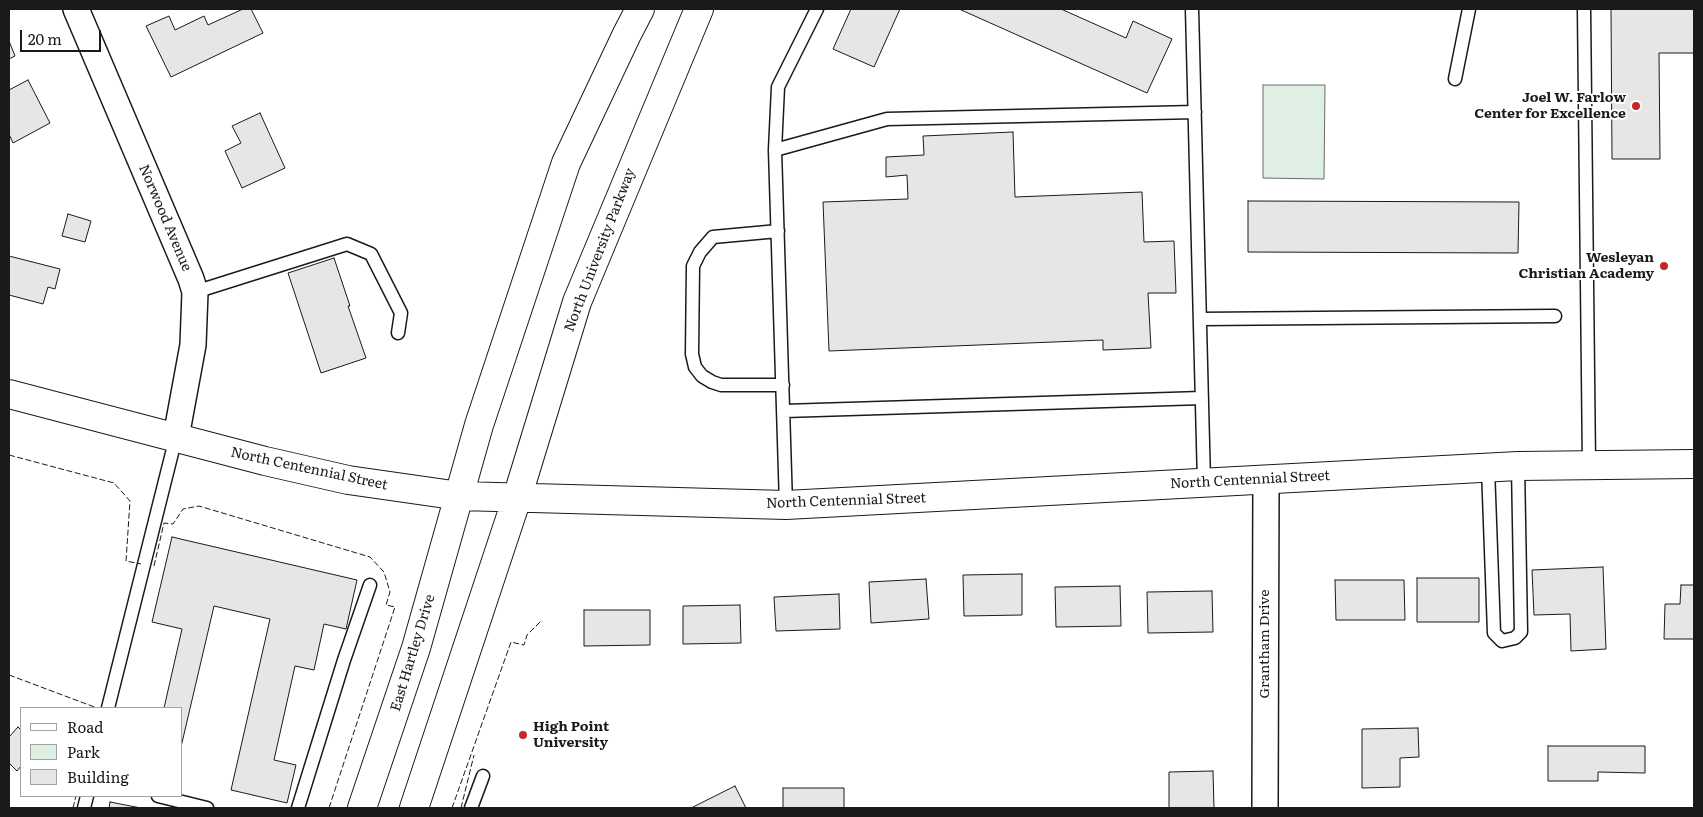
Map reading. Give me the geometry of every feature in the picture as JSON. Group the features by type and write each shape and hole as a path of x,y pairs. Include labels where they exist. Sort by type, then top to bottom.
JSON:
{"main road":[{"path":"460,496 479,425 566,163 640,9"},
{"name":"North University Parkway","path":"517,498 577,302 699,9"},
{"name":"North Centennial Street","path":"9,394 265,461 348,480 460,496 786,505 1518,466 1694,464"},
{"name":"East Hartley Drive","path":"362,808 416,648 460,496"},
{"path":"414,808 517,498"}],"street":[{"name":"Norwood Avenue","path":"76,9 195,292 193,345 176,437"},
{"name":"Grantham Drive","path":"1264,808 1266,479"}],"lane":[{"path":"786,505 775,150 778,87 817,9"},
{"path":"1192,9 1204,483"},
{"path":"1455,79 1470,9"},
{"path":"1584,9 1589,465"},
{"path":"775,150 887,119 1195,112"},
{"path":"778,231 713,237 700,252 692,266 692,354 695,367 702,376 712,382 721,385 783,385"},
{"path":"195,292 347,244 371,254 401,313 398,333"},
{"path":"1200,319 1555,316"},
{"path":"784,411 1202,398"},
{"path":"108,707 176,437"},
{"path":"1488,468 1494,632 1502,641 1515,638 1521,632 1518,466"},
{"path":"298,808 344,660 370,586"},
{"path":"472,808 483,776"},
{"path":"162,797 208,808"}],"green space":[{"path":"1263,85 1325,85 1324,179 1263,178"}],"building":[{"path":"243,9 251,9 263,33 171,77 146,26 169,16 175,30 204,16 208,25"},
{"path":"851,9 900,9 874,67 833,49"},
{"path":"959,9 1061,9 1126,38 1133,21 1172,39 1147,93"},
{"name":"Joel W. Farlow Center for Excellence","path":"1611,9 1694,9 1694,53 1659,53 1660,159 1612,159"},
{"path":"9,41 15,56 9,59"},
{"path":"28,80 50,123 13,143 9,134 9,90"},
{"path":"260,113 285,168 242,188 225,151 241,143 232,126"},
{"path":"1013,132 1015,197 1142,192 1144,242 1174,241 1176,293 1148,293 1151,348 1103,350 1103,340 829,351 823,202 908,199 907,175 886,177 886,157 924,155 923,136"},
{"path":"1248,201 1519,202 1518,253 1248,252"},
{"path":"68,214 91,221 85,242 62,236"},
{"path":"9,256 60,269 55,289 48,287 43,304 9,295"},
{"path":"334,258 366,358 321,373 288,273"},
{"path":"172,537 357,580 346,629 324,624 314,670 295,666 274,760 296,765 287,803 231,790 270,619 214,606 182,743 182,707 164,707 182,629 152,622"},
{"path":"1603,567 1606,649 1571,651 1570,614 1534,615 1532,570"},
{"path":"1022,574 1022,615 964,616 963,575"},
{"path":"1417,578 1479,578 1479,622 1417,622"},
{"path":"926,579 929,619 871,623 869,582"},
{"path":"1335,580 1404,580 1405,620 1336,620"},
{"path":"1681,585 1694,585 1694,639 1664,639 1665,604 1680,604"},
{"path":"1120,586 1121,626 1056,627 1055,587"},
{"path":"1212,591 1213,632 1148,633 1147,592"},
{"path":"839,594 840,629 776,631 774,597"},
{"path":"740,605 741,643 683,644 683,606"},
{"path":"584,610 650,610 650,645 584,646"},
{"path":"18,727 20,729 20,767 17,771 9,763 9,737"},
{"path":"1418,728 1419,757 1400,758 1400,787 1362,788 1362,729"},
{"path":"1548,746 1645,746 1645,773 1598,772 1598,781 1548,781"},
{"path":"1213,771 1214,808 1169,808 1169,772"},
{"path":"735,786 746,808 691,808"},
{"path":"783,788 844,788 844,808 783,808"},
{"path":"110,802 141,808 109,808"}],"fence":[{"path":"9,455 114,483 130,501 126,561 141,564"},
{"path":"154,566 164,523 173,524 183,509 199,506 370,557 384,572 390,592 386,605 395,607 329,808"},
{"path":"452,808 511,642 524,645 527,635 542,620"},
{"path":"9,675 94,707"},
{"path":"461,808 474,755"},
{"path":"73,808 76,797"}],"place":[{"name":"Joel W. Farlow Center for Excellence","path":"1636,106"},
{"name":"Wesleyan Christian Academy","path":"1664,266"},
{"name":"High Point University","path":"523,735"}]}
